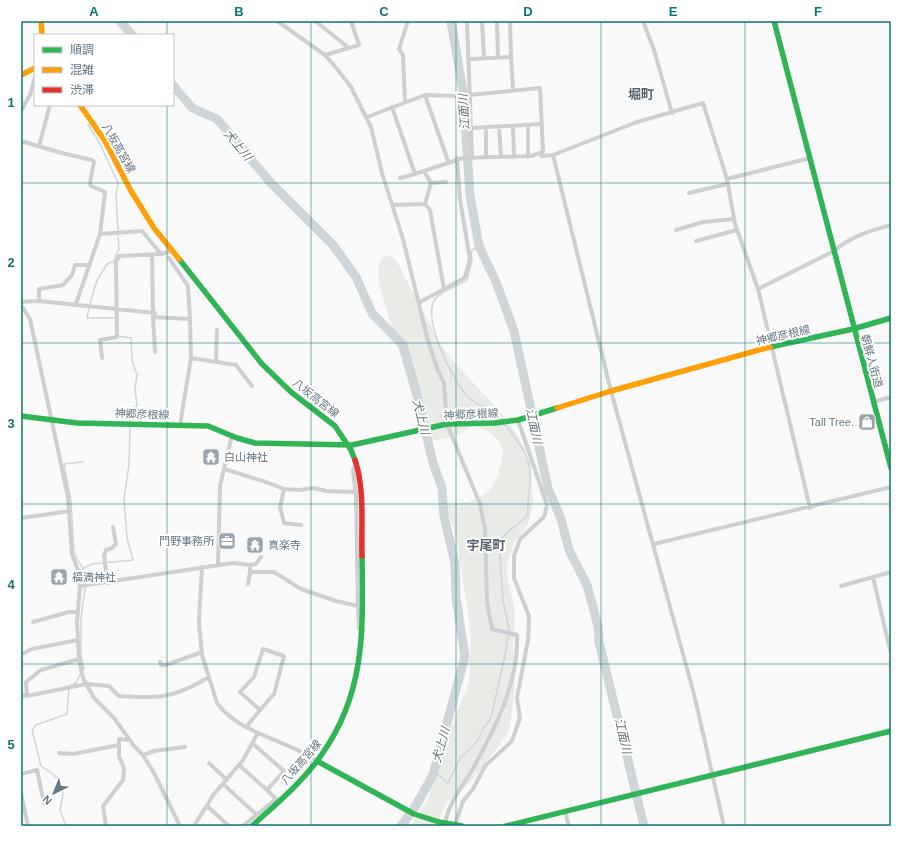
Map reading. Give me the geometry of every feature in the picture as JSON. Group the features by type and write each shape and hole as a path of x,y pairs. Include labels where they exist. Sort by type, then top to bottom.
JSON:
{"main road":[{"path":"41,21 42,34"},
{"name":"朝鮮人街道","path":"774,21 891,468"},
{"path":"21,75 34,73"},
{"name":"八坂高宮線","path":"81,106 106,141 142,210 172,251 270,372 291,392 336,426 348,444 356,462 360,481 363,631 359,666 350,702 335,736 319,762 252,826"},
{"name":"神郷彦根線","path":"21,416 50,418 77,423 208,426 255,443 356,444 445,424 495,423 518,420 611,391 772,347 854,329 891,318"},
{"path":"506,826 891,731"},
{"path":"319,762 414,814 443,824 462,826"}],"street":[{"path":"277,21 325,55 351,87 366,117 420,302 428,341 438,371 444,383 445,424 480,504 485,529 487,602 492,629 517,635 513,676 500,714 486,744 449,806 443,824"},
{"path":"315,21 349,48"},
{"path":"325,55 359,45 351,21"},
{"path":"405,102 403,55 399,49 408,21"},
{"path":"467,21 470,59 468,95 471,128 471,157"},
{"path":"482,21 484,58"},
{"path":"497,21 498,57"},
{"path":"510,21 513,91"},
{"path":"643,21 654,50 672,113"},
{"path":"470,59 511,56"},
{"path":"21,111 30,95 34,73"},
{"path":"366,117 425,95 459,96 540,88 543,152 540,154"},
{"path":"425,95 448,162"},
{"path":"400,178 424,171 457,158 528,157 540,154 542,156 553,156 637,122 703,103 727,179 737,230 758,290 810,508"},
{"path":"39,146 50,106"},
{"path":"392,107 415,174"},
{"path":"471,128 541,124"},
{"path":"528,125 528,157"},
{"path":"513,126 514,157"},
{"path":"486,127 486,157"},
{"path":"499,127 501,157"},
{"path":"21,141 92,160 94,162 90,184 91,186 104,191 106,194 100,234 76,304"},
{"path":"553,156 611,391 695,698 711,775 724,826"},
{"path":"420,302 465,277 470,259 460,200 457,158"},
{"path":"727,179 810,158"},
{"path":"424,171 431,183 425,204"},
{"path":"431,183 446,182"},
{"path":"689,193 727,184"},
{"path":"392,205 425,204"},
{"path":"425,204 430,210 444,289"},
{"path":"676,230 703,222 734,219"},
{"path":"758,290 834,251 858,235 891,225"},
{"path":"696,241 737,230"},
{"path":"100,234 142,231 161,254"},
{"path":"102,358 100,340 117,337 116,262 119,256 152,255 172,251"},
{"path":"152,255 155,352"},
{"path":"169,258 188,286 192,358 180,425"},
{"path":"39,301 39,289 63,285 72,275 75,264 90,265"},
{"path":"180,826 154,773 143,755 114,718 94,698 86,684 78,658 77,612 83,586 72,554 70,511 53,423 50,418 30,319 21,304 39,301 76,304 117,308 154,315 190,319"},
{"path":"216,361 217,330"},
{"path":"192,358 236,365 252,386"},
{"path":"873,402 891,397"},
{"path":"455,825 463,801 473,789 485,766 512,741 520,718 518,698 528,640 528,616 514,578 514,556 520,539 544,517 547,505 518,420"},
{"path":"218,564 220,486 232,435"},
{"path":"356,462 353,471 356,492 358,606 359,629 363,631"},
{"path":"224,469 284,489 299,490 314,488 326,491 356,492"},
{"path":"654,544 810,508 891,487"},
{"path":"284,489 280,507 284,523 301,525"},
{"path":"21,518 70,511"},
{"path":"108,583 104,553 116,544 113,527"},
{"path":"83,586 218,564 233,563 250,566 256,564 261,557"},
{"path":"248,584 250,566"},
{"path":"202,567 199,622 202,652 217,703 221,709 258,733 319,762"},
{"path":"250,572 274,572 301,589 336,601 358,606"},
{"path":"841,586 891,572"},
{"path":"873,577 890,650"},
{"path":"33,622 69,612 77,612"},
{"path":"22,654 32,649 78,640"},
{"path":"247,726 274,694 284,656 263,649 254,678 240,692 260,710"},
{"path":"160,662 161,664 166,665 202,652"},
{"path":"27,696 26,682 41,670 78,658"},
{"path":"21,695 27,696 86,684 109,686 119,696 153,698 188,690 209,677"},
{"path":"194,826 223,784 239,765 258,733"},
{"path":"106,826 103,806 123,780 124,769 119,756 119,739 130,740"},
{"path":"252,743 284,770 267,790"},
{"path":"59,753 73,754 119,745"},
{"path":"143,755 154,751 184,747"},
{"path":"209,763 227,780"},
{"path":"239,765 276,799 243,826"},
{"path":"21,774 37,770 44,803"},
{"path":"223,784 257,815"},
{"path":"21,793 28,826"},
{"path":"207,806 229,826"},
{"path":"565,811 569,826"}],"shaded area":[{"path":"387,255 396,260 438,340 451,359 496,407 512,427 524,447 531,466 533,504 528,524 514,543 507,565 507,576 515,611 513,656 515,688 509,732 469,784 447,802 436,826 411,826 427,801 455,717 469,683 471,641 468,610 455,533 445,505 472,500 489,491 496,479 503,454 500,444 493,435 474,425 457,436 437,440 425,439 379,284 379,264"}],"waterway":[{"name":"犬上川","path":"120,21 131,34"},
{"name":"江面川","path":"451,21 463,91 470,195 479,246 496,282 514,331 548,488 561,519 569,550 587,585 598,626 599,642 644,826"},
{"name":"犬上川","path":"174,86 192,108 217,119 270,182 333,245 356,277 372,313 403,345 416,391 433,463 442,488 444,516 455,563 456,598 465,656 433,775 415,807 401,826"},
{"path":"88,124 100,144 118,183 116,196 118,230"},
{"path":"90,304 97,280 108,263 113,262 119,249 118,234"},
{"path":"479,246 471,251 472,261 467,280 443,292 436,298 432,307 432,319 440,348 461,388 471,400 494,413 502,420"},
{"path":"89,308 87,318 115,318"},
{"path":"119,336 131,338 132,360 137,375 135,388 137,406 131,409 130,421"},
{"path":"434,771 448,783 460,758 476,743 484,727 491,718 505,655 509,629 503,600 499,540 528,515 530,475 528,460 522,447 504,423"},
{"path":"84,568 92,564 133,560 127,538 124,500 129,464 130,426"},
{"path":"83,462 64,464 71,501 74,553 83,569 85,588 81,618 81,656 84,669"},
{"path":"71,685 76,683 81,673"},
{"path":"66,826 60,810 63,794 62,785 54,775 41,766 32,730 36,725 67,714 69,688"}],"traffic: fast":[{"path":"774,21 891,468"},
{"path":"179,259 262,364 291,392 335,426 351,450 355,460"},
{"path":"770,347 853,329 891,318"},
{"path":"21,416 77,423 208,426 237,438 255,443 352,445 447,424 495,423 518,420 557,408"},
{"path":"252,826 289,792 315,764 336,731 347,707 359,659 362,609 362,556"},
{"path":"506,826 891,731"},
{"path":"317,761 414,814 439,822 462,826"}],"traffic: slow":[{"path":"41,21 42,34"},
{"path":"21,75 34,68"},
{"path":"81,106 105,141 131,191 154,228 179,259"},
{"path":"557,408 611,391 770,347"}],"traffic: jam":[{"path":"355,460 360,483 362,507 362,556"}],"place":[{"name":"Tall Tree.","path":"867,422"},
{"name":"白山神社","path":"211,457"},
{"name":"門野事務所","path":"227,541"},
{"name":"真楽寺","path":"255,545"},
{"name":"福満神社","path":"59,577"}],"district":[{"name":"堀町","path":"641,94"},
{"name":"宇尾町","path":"486,545"}]}
